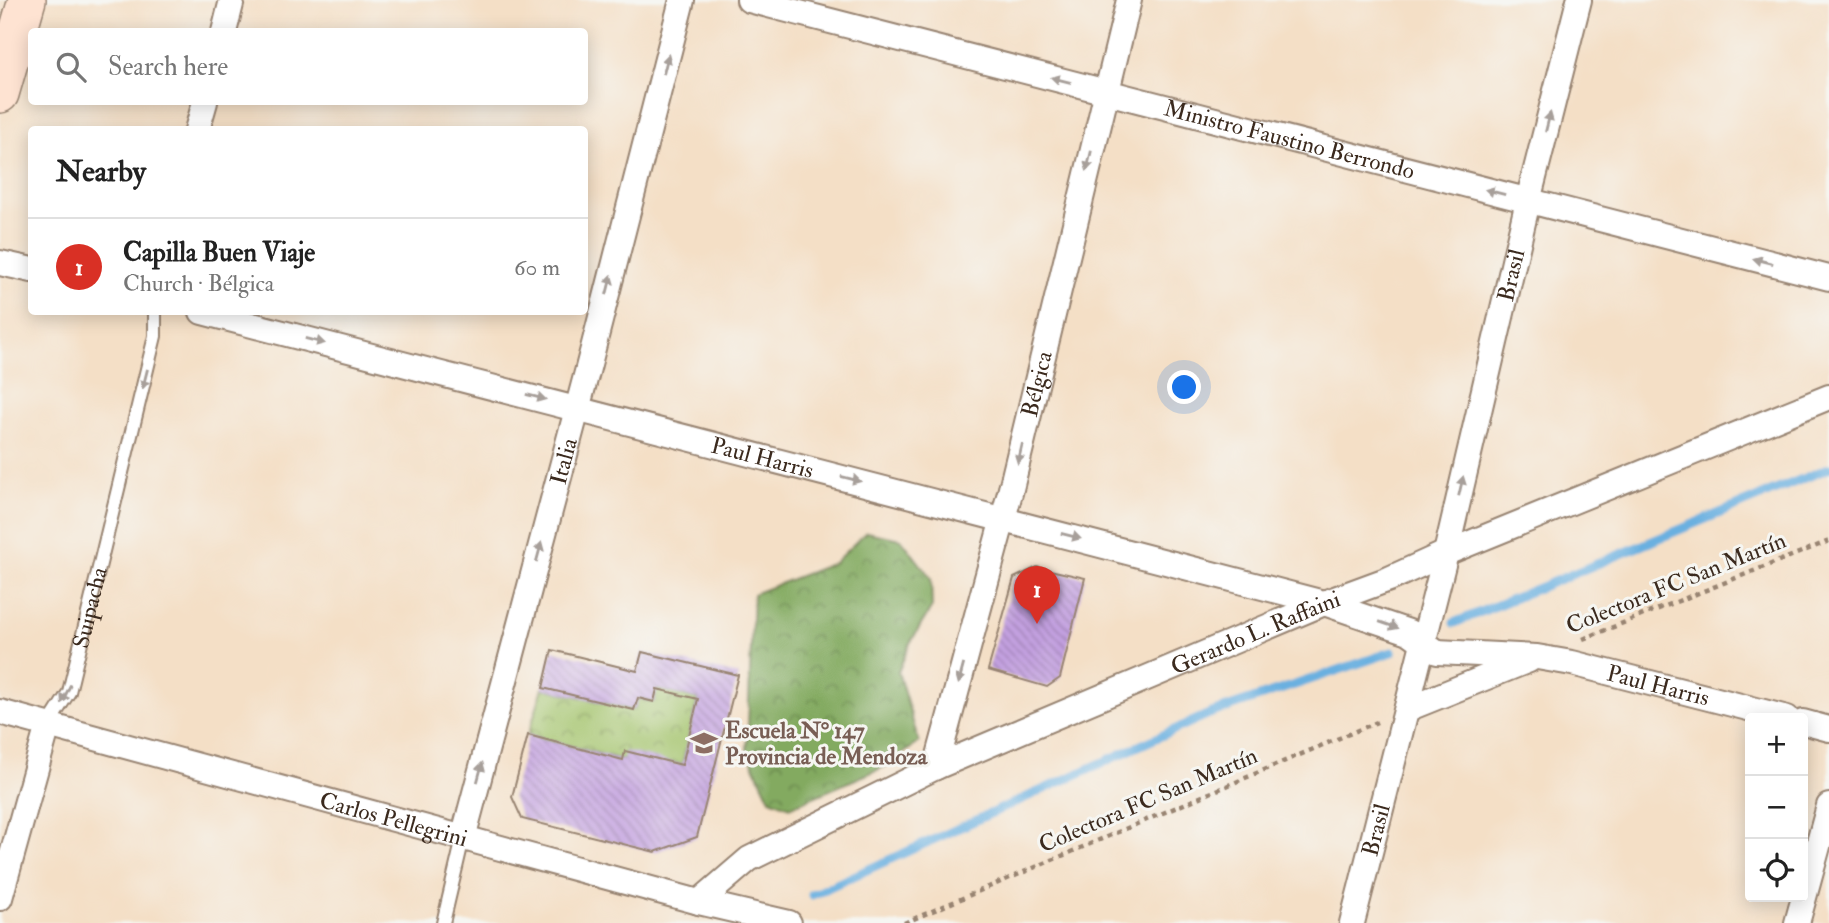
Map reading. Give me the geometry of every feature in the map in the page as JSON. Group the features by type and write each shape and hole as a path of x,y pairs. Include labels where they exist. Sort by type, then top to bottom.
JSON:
{"main road":[{"path":"0,94 27,0"}],"street":[{"path":"224,28 232,0"},
{"name":"Italia","path":"463,838 682,0"},
{"name":"Ministro Faustino Berrondo","path":"748,0 1829,278"},
{"name":"Bélgica","path":"936,767 1003,518 1129,0"},
{"name":"Brasil","path":"1352,923 1446,552 1578,0"},
{"path":"198,126 204,105"},
{"path":"0,263 28,269"},
{"name":"Paul Harris","path":"214,315 1324,603 1409,632 1437,652 1537,657 1572,663 1767,713"},
{"name":"Gerardo L. Raffaini","path":"699,902 749,859 936,767 1324,603 1389,579 1446,552 1829,397"},
{"path":"1407,709 1537,657"},
{"name":"Carlos Pellegrini","path":"0,712 699,902 789,923"},
{"path":"1808,723 1829,729"},
{"name":"Suipacha","path":"0,898 48,725"},
{"path":"1797,923 1829,806"}],"lane":[{"name":"Suipacha","path":"48,725 69,692 155,336 155,315"},
{"name":"Italia","path":"443,923 463,838"}],"path":[{"name":"Colectora FC San Martín","path":"1537,657 1829,541"},
{"name":"Colectora FC San Martín","path":"904,923 1407,709"}],"green space":[{"path":"866,532 901,539 931,578 932,607 910,643 898,672 919,742 884,767 790,807 770,799 747,751 753,594 834,563"},
{"path":"543,688 634,710 638,698 654,702 657,689 698,699 682,765 623,760 528,735"}],"building":[{"path":"1037,567 1085,578 1060,678 1047,687 988,670 1014,578"},
{"name":"Escuela N° 147 Provincia de Mendoza","path":"552,650 637,671 642,652 738,675 697,837 655,852 522,819 512,797 528,735 623,760 625,751 682,765 698,699 657,689 654,702 638,698 634,710 543,688"}],"waterway":[{"path":"1454,623 1829,468"},
{"path":"812,895 1209,714 1392,652"}],"place":[{"name":"Capilla Buen Viaje","path":"1037,624"},
{"name":"Escuela N° 147 Provincia de Mendoza","path":"704,743"}]}
